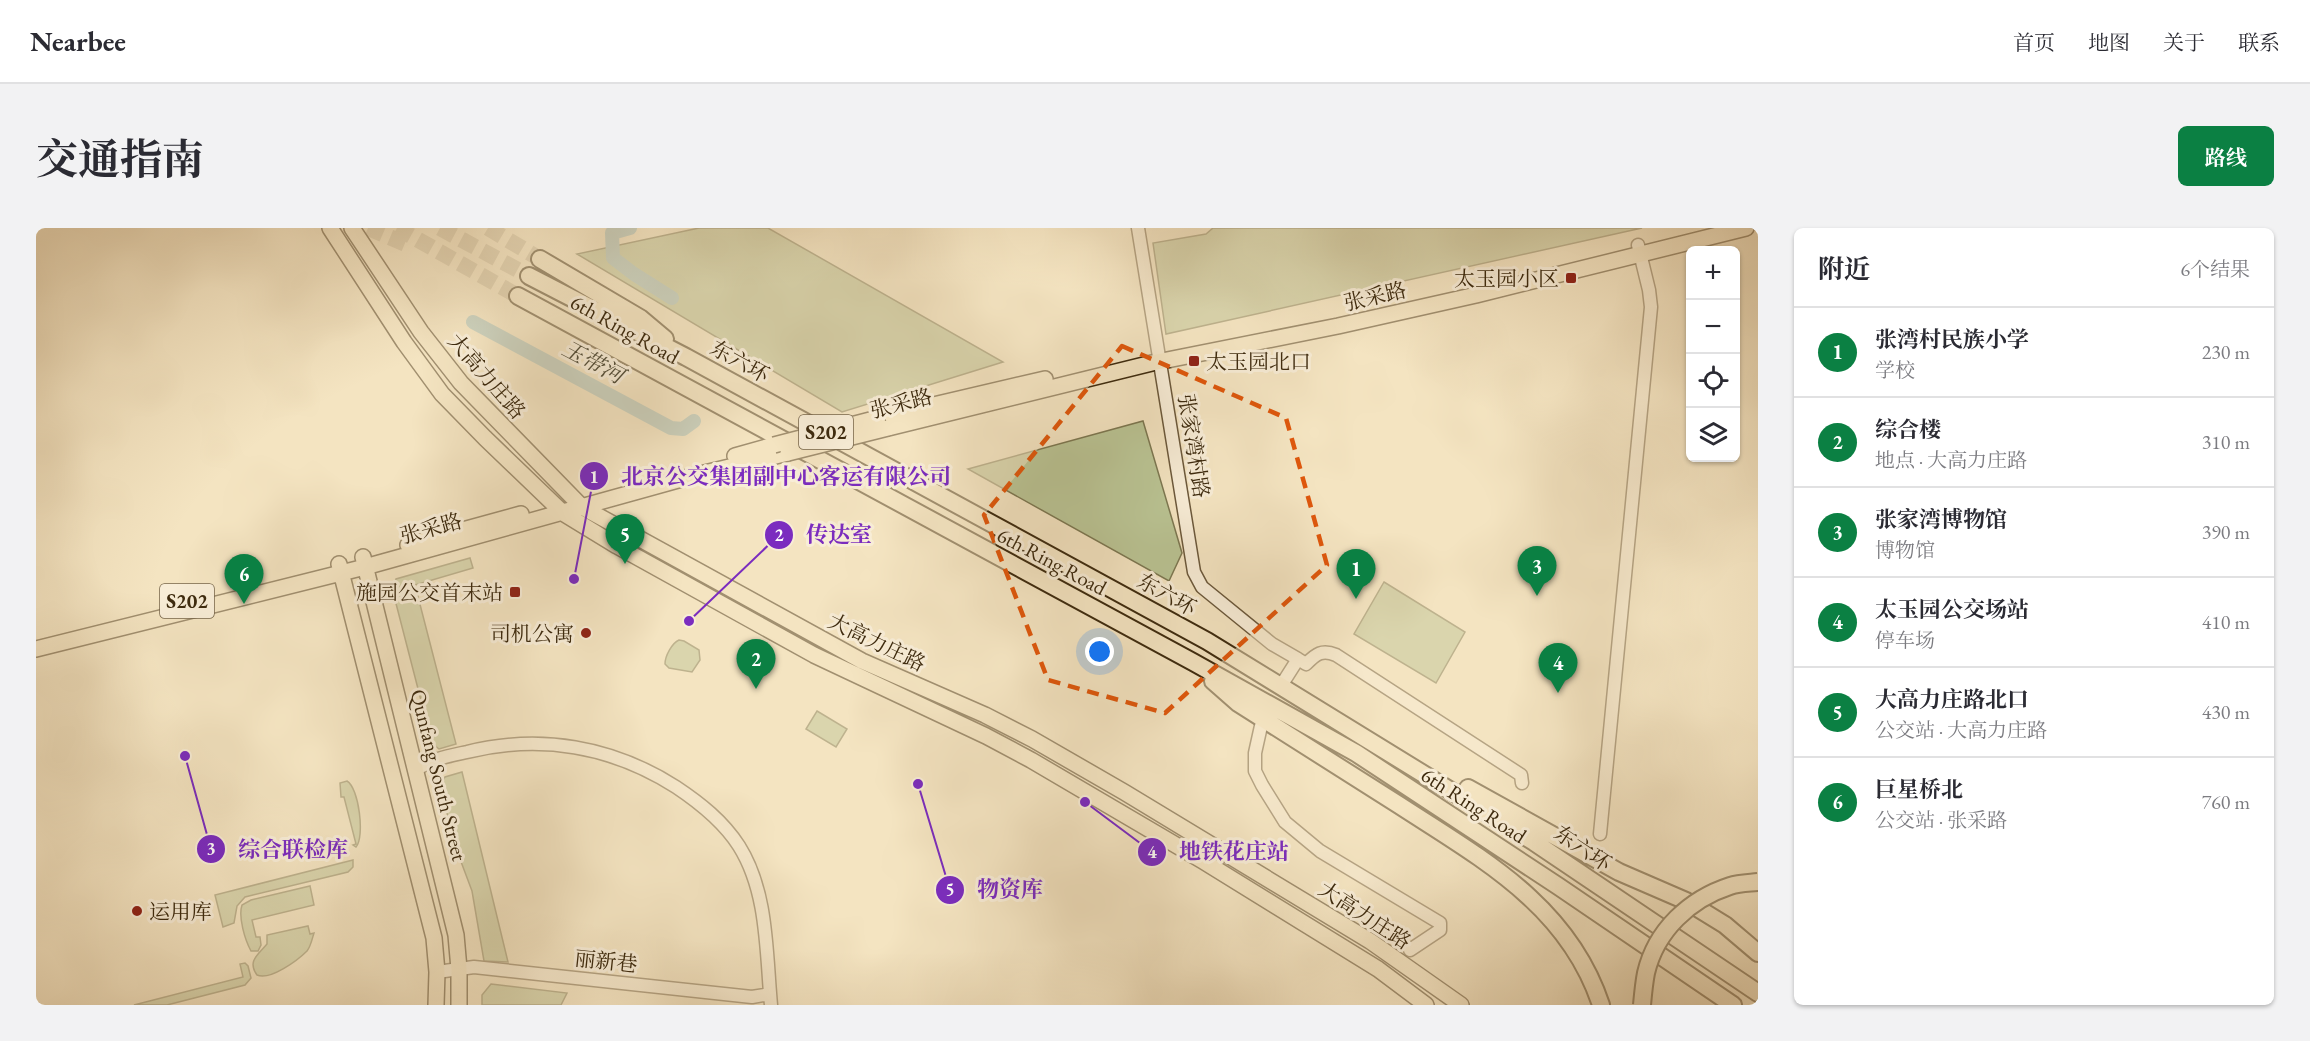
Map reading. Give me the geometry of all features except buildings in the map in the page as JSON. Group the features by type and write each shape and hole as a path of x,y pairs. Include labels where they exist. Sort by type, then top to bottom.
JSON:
{"highway":[{"path":"540,260 640,318 686,357"},
{"name":"东六环","path":"529,276 686,357 1207,641 1534,842 1758,993"},
{"name":"6th Ring Road","path":"518,296 1193,662 1356,753 1733,1005"},
{"path":"1193,662 1238,703 1486,860 1531,897 1571,943 1596,988 1601,1005"},
{"path":"1298,696 1619,872 1686,901 1725,925 1758,953"},
{"path":"1642,1005 1647,971 1655,949 1675,920 1692,904 1707,896 1732,885 1758,882"},
{"path":"1653,1005 1657,975 1666,949 1682,927 1700,911 1716,902 1737,894 1758,893"}],"main road":[{"name":"大高力庄路","path":"330,228 404,342 442,394 559,509 617,546 814,655 986,736 1031,760 1203,861 1378,969 1426,1005"},
{"name":"大高力庄路","path":"352,228 421,332 461,383 578,504 862,661 985,715 1032,739 1370,941 1461,1005"},
{"name":"张采路","path":"578,504 774,445 883,423 1160,357 1407,311 1639,249 1707,228"},
{"name":"张采路","path":"1639,249 1746,228"},
{"name":"张采路","path":"36,649 578,504 788,453 883,423"},
{"path":"617,546 614,536 616,532 624,530"},
{"name":"Qunfang South Street","path":"364,562 456,934 459,1005"},
{"name":"张采路","path":"36,639 340,568"},
{"path":"340,568 435,938 436,1005"}],"street":[{"name":"张家湾村路","path":"1138,228 1194,572 1202,588 1272,644 1298,659"},
{"path":"1600,834 1651,307 1639,249"},
{"path":"1284,681 1298,659 1306,664 1316,654 1327,651 1521,775 1522,783"},
{"path":"1261,726 1255,753 1255,771 1285,822 1320,851 1440,923 1440,930 1410,950"},
{"path":"416,770 428,761 491,746 551,743 587,748 615,756 668,782 703,806 723,825 739,846 749,866 761,902 770,1000"},
{"name":"丽新巷","path":"437,972 480,968 770,1000"}],"highlighted area":[{"path":"1122,346 1286,418 1327,565 1165,713 1048,680 984,515"}],"green space":[{"path":"699,228 768,228 1003,362 842,412 577,254"},
{"path":"1213,228 1642,228 1166,334 1153,243 1206,234"},
{"path":"1143,421 1182,553 1169,581 968,469"},
{"path":"470,558 473,568 415,585 456,744 439,749 432,743 392,588 396,579"},
{"path":"1384,582 1465,632 1436,683 1354,634"},
{"path":"679,640 699,650 700,660 692,672 669,668 665,664 669,650"},
{"path":"817,711 847,729 836,747 806,729"},
{"path":"462,772 508,962 484,961 472,891 457,851 440,787 445,777"},
{"path":"347,781 355,793 359,813 360,833 356,847 353,845 356,844 344,797 341,797 340,783"},
{"path":"353,860 353,867 348,872 245,897 237,906 234,923 223,927 215,895"},
{"path":"310,886 314,905 252,920 256,937 260,937 261,945 258,951 251,951 243,928 242,905 251,900"},
{"path":"308,926 310,934 314,933 307,951 276,972 263,976 257,975 253,962 267,944 267,935"},
{"path":"245,963 251,978 245,985 167,1005 134,1005 243,977 240,964"},
{"path":"491,984 567,993 561,1005 482,1005 482,995"}],"waterway":[{"name":"玉带河","path":"630,228 612,233 613,258 672,298"},
{"name":"玉带河","path":"473,322 671,428 683,429 694,421"}],"tunnel":[{"path":"368,228 408,245"},
{"path":"397,228 518,296"},
{"path":"440,228 529,276"},
{"path":"488,228 540,259"}],"place":[{"name":"太玉园小区","path":"1571,278"},
{"name":"太玉园北口","path":"1194,361"},
{"name":"大高力庄路北口","path":"625,564"},
{"name":"北京公交集团副中心客运有限公司","path":"574,579"},
{"name":"施园公交首末站","path":"515,592"},
{"name":"张家湾博物馆","path":"1537,596"},
{"name":"张湾村民族小学","path":"1356,599"},
{"name":"巨星桥北","path":"244,604"},
{"name":"传达室","path":"689,621"},
{"name":"司机公寓","path":"586,633"},
{"name":"综合楼","path":"756,689"},
{"name":"太玉园公交场站","path":"1558,693"},
{"name":"综合联检库","path":"185,756"},
{"name":"物资库","path":"918,784"},
{"name":"地铁花庄站","path":"1085,802"},
{"name":"运用库","path":"137,911"}]}
